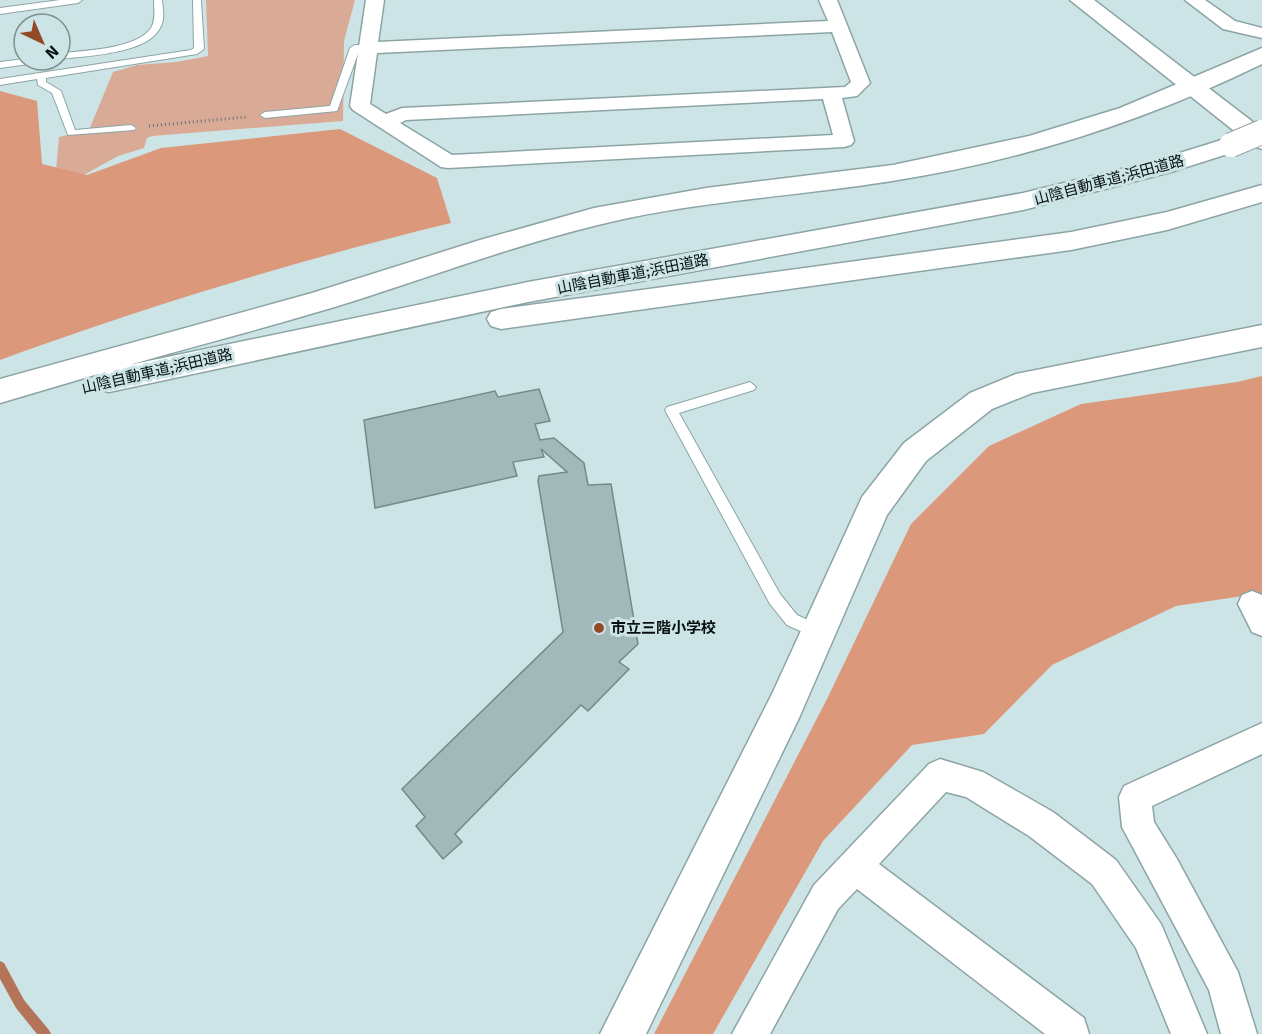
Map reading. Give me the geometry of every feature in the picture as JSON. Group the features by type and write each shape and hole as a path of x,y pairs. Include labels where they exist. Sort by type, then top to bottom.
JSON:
{"main road":[{"path":"1081,0 1262,141"},
{"path":"0,391 313,303 486,247 562,226 651,206 896,172 1009,149 1106,121 1193,89 1262,55"},
{"name":"山陰自動車道;浜田道路","path":"0,406 304,338 493,300 1027,202 1161,168 1231,145 1262,132"},
{"path":"118,379 236,371 485,322 1004,252 1160,224 1262,193"},
{"path":"622,1034 786,705 874,507 915,452 965,411 998,392 1027,382 1262,336"}],"street":[{"path":"375,0 360,106 448,162 844,141 831,94"},
{"path":"386,122 402,114 850,92 861,83 828,0"},
{"path":"1194,0 1229,25 1262,33"},
{"path":"369,48 837,26"},
{"path":"1239,1034 1225,985 1165,870 1138,827 1135,797 1262,738"},
{"path":"750,1034 826,897 940,775 972,783 1041,824 1104,872 1149,936 1189,1034"},
{"path":"854,866 1071,1034"}],"lane":[{"path":"0,11 78,0"},
{"path":"72,54 123,47 148,36 156,29 158,22 158,0"},
{"path":"0,82 194,52 199,49 197,0"},
{"path":"265,115 334,109 355,48 369,48"},
{"path":"42,75 40,83 56,91 71,133 132,128"},
{"path":"750,387 671,410 775,599 792,620 818,632"}],"path":[{"path":"132,128 265,115"}],"shaded area":[{"path":"206,0 355,0 344,41 343,121 152,136 147,138 144,148 118,156 80,177 56,171 59,137 89,130 113,72 137,65 176,62 208,56"},
{"path":"0,91 37,101 42,164 87,175 161,148 340,129 437,178 451,223 337,252 224,285 0,360"},
{"path":"1262,376 1262,598 1256,594 1176,606 1052,665 984,734 912,745 823,841 713,1034 654,1034 828,697 911,524 989,446 1081,404 1237,382"}],"building":[{"path":"539,389 550,421 535,424 540,440 554,438 584,463 588,485 611,484 638,644 619,662 629,669 588,711 581,705 455,834 462,842 443,859 416,826 425,817 402,789 563,632 538,481 539,476 567,472 541,449 544,457 513,462 517,476 375,508 364,420 495,391 498,397"}],"waterway":[{"path":"0,967 20,1004 45,1034"}],"place":[{"name":"市立三階小学校","path":"599,628"}]}
